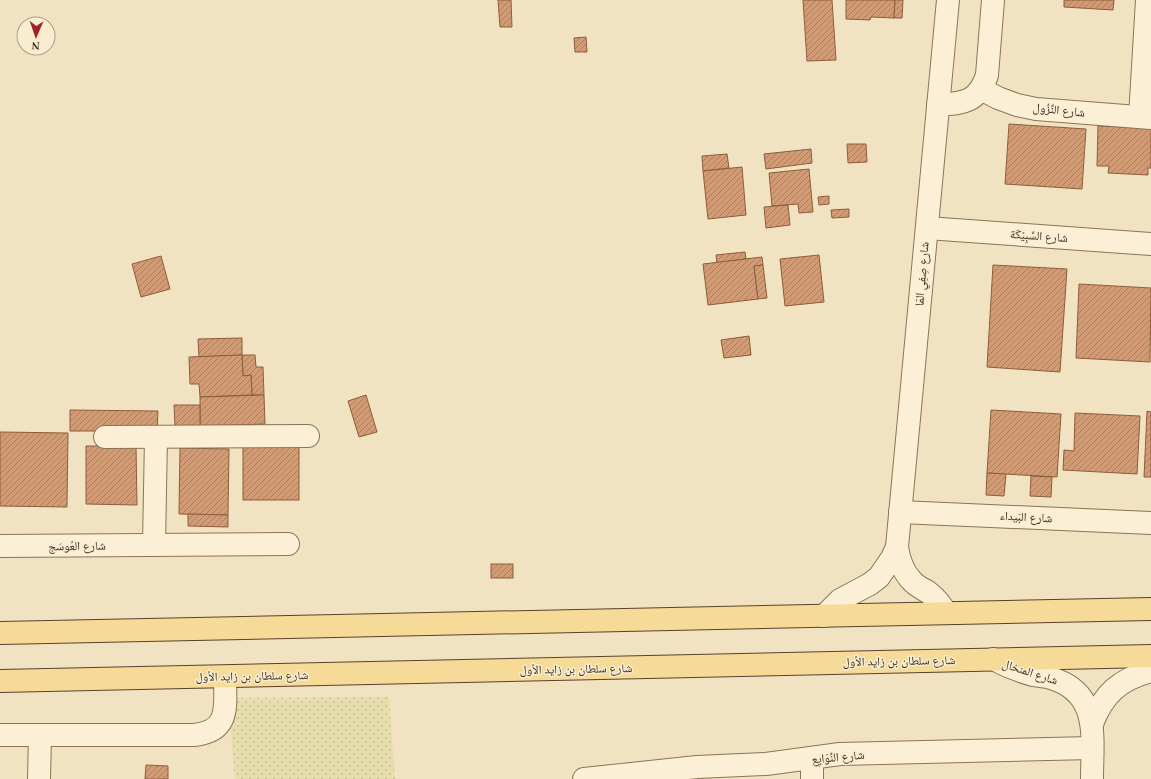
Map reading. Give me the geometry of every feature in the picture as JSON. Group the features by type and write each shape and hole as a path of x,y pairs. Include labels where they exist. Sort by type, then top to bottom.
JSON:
{"main road":[{"path":"0,633 1151,609"},
{"name":"شارع سلطان بن زايد الأول","path":"0,681 1151,656"}],"street":[{"name":"شارع صِفِي المَا","path":"946,613 936,598 913,582 907,574 898,557 897,547 948,0"},
{"path":"938,105 962,103 975,96 981,89 987,76 993,0"},
{"name":"شارع النِّزُول","path":"981,89 998,98 1017,105 1036,109 1145,117 1147,0"},
{"name":"شارع السِّبِيْكَة","path":"926,228 1151,244"},
{"path":"105,437 308,436"},
{"path":"154,545 156,437"},
{"name":"شارع البَيداء","path":"900,512 1151,523"},
{"name":"شارع العُوسَج","path":"0,546 288,544"},
{"name":"شارع صِفِي المَا","path":"824,616 840,600 870,584 878,577 892,558 897,547"},
{"name":"شارع المنخال","path":"993,659 1020,671 1060,681 1078,694 1090,713 1092,724 1092,779"},
{"name":"شارع المنخال","path":"1092,724 1102,703 1109,693 1118,686 1138,675 1151,672"},
{"path":"0,735 194,736 203,734 212,731 219,726 223,719 225,710 225,677"},
{"path":"39,779 40,735"},
{"name":"شارع النِّوَايِع","path":"584,779 697,773 766,764 812,769 840,754 1092,748"}],"shaded area":[{"path":"389,697 395,779 235,779 228,698"}],"building":[{"path":"498,0 511,0 512,27 500,27"},
{"path":"803,0 832,0 836,60 807,61"},
{"path":"846,0 895,0 894,18 871,17 870,20 846,19"},
{"path":"895,0 903,0 902,18 894,18"},
{"path":"1064,0 1114,0 1113,10 1064,7"},
{"path":"586,37 587,52 575,52 574,38"},
{"path":"1009,124 1086,129 1082,189 1005,184"},
{"path":"1098,126 1151,128 1151,168 1148,168 1148,175 1108,173 1109,166 1097,166"},
{"path":"847,144 866,144 867,162 848,163"},
{"path":"811,149 812,163 766,169 764,154"},
{"path":"727,154 729,168 703,171 702,156"},
{"path":"742,167 746,215 708,219 703,171"},
{"path":"809,169 813,212 799,213 798,204 772,206 769,173"},
{"path":"829,196 829,204 819,205 818,197"},
{"path":"788,205 790,225 766,228 764,207"},
{"path":"849,209 849,217 832,218 831,210"},
{"path":"745,252 746,259 717,263 716,255"},
{"path":"819,255 824,302 785,306 780,259"},
{"path":"161,256 170,289 141,297 132,264"},
{"path":"762,257 763,265 754,266 758,299 708,305 703,264"},
{"path":"763,265 767,298 758,299 754,266"},
{"path":"993,265 1067,269 1060,372 987,367"},
{"path":"1079,284 1151,288 1150,362 1076,358"},
{"path":"749,336 751,355 724,358 721,340"},
{"path":"242,338 242,355 199,357 198,339"},
{"path":"242,355 255,355 256,367 263,367 264,395 252,395 251,375 243,376"},
{"path":"242,355 243,376 251,375 252,395 200,397 199,384 190,384 189,357"},
{"path":"264,395 265,424 200,426 200,397"},
{"path":"366,395 377,432 359,437 348,401"},
{"path":"174,405 200,405 200,426 175,427"},
{"path":"70,410 158,411 157,431 70,431"},
{"path":"991,410 1061,414 1057,477 987,473"},
{"path":"1147,411 1151,412 1151,477 1144,477"},
{"path":"1075,413 1140,416 1137,474 1063,470 1064,450 1074,451"},
{"path":"0,432 68,433 67,507 0,506"},
{"path":"243,442 299,442 299,500 243,500"},
{"path":"86,446 136,446 137,505 86,504"},
{"path":"180,448 229,449 228,515 179,514"},
{"path":"987,473 1006,474 1004,496 986,495"},
{"path":"1031,476 1052,477 1051,497 1030,496"},
{"path":"188,514 228,515 228,527 188,526"},
{"path":"491,564 513,564 513,578 491,578"},
{"path":"146,765 168,766 168,779 145,779"}]}
